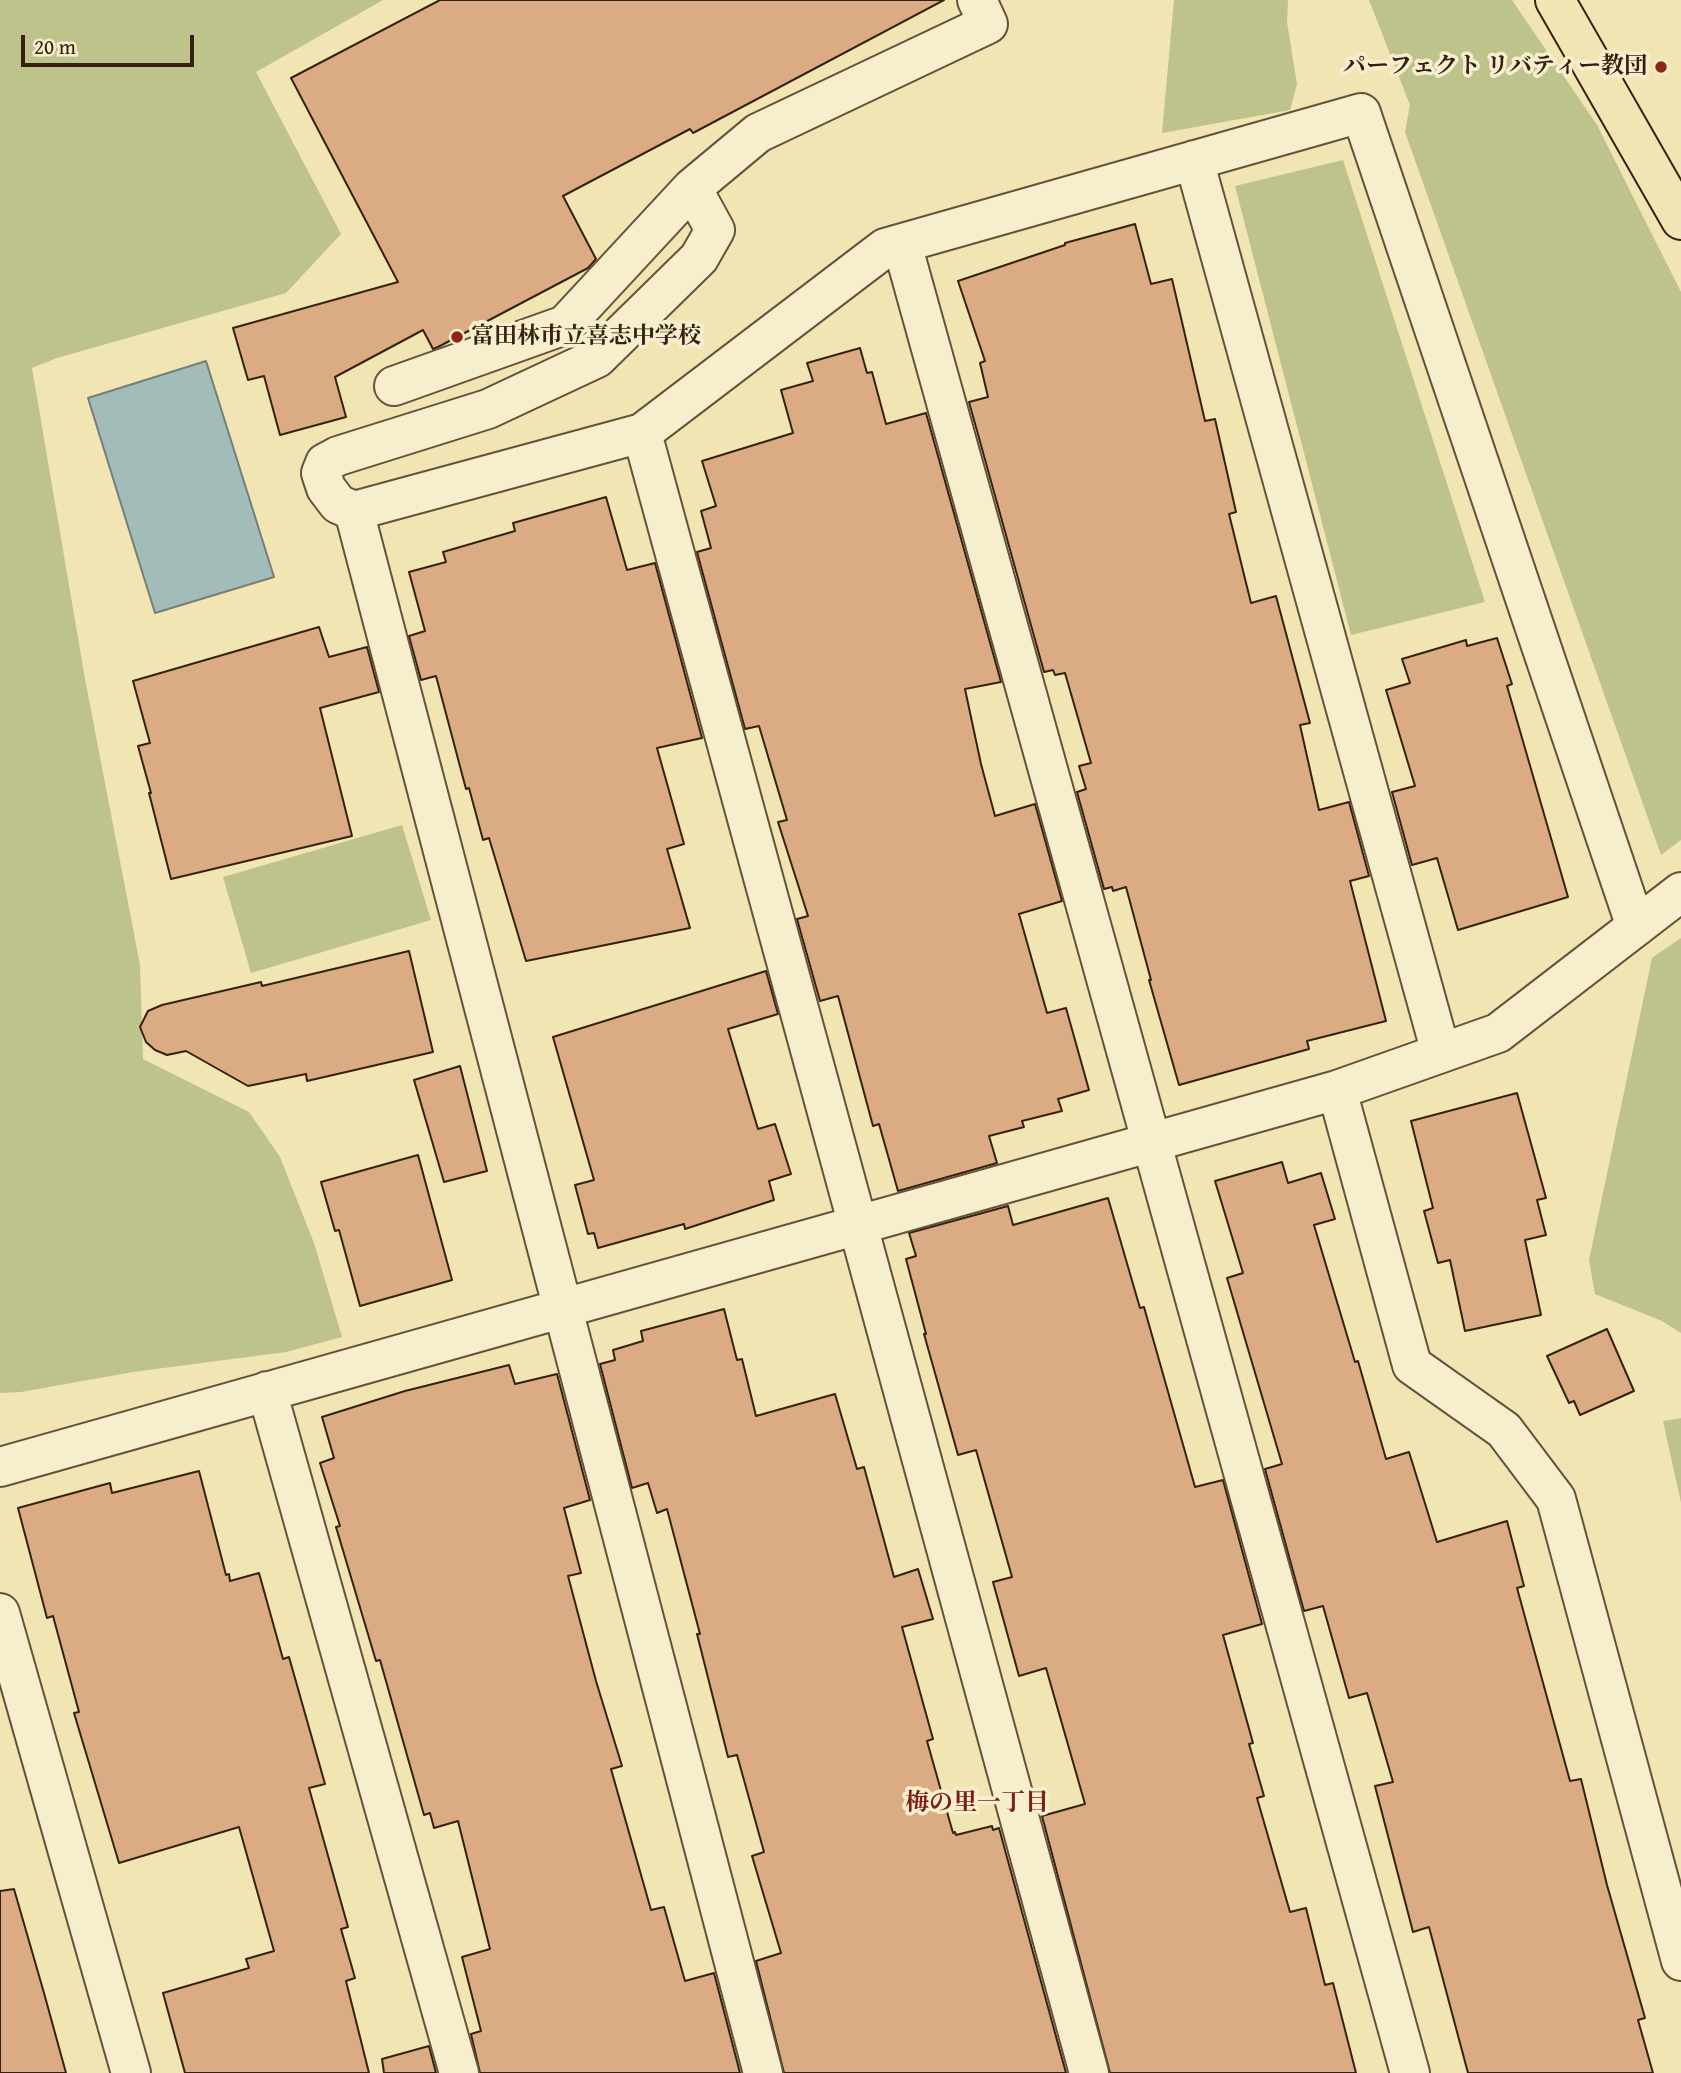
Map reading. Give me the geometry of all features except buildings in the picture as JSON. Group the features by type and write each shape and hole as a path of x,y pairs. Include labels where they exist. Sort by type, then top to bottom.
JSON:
{"main road":[{"path":"1555,0 1681,220"}],"street":[{"path":"394,386 565,325 692,188 758,133 988,24 977,0"},
{"path":"692,188 715,230 699,258 597,358 488,409 338,456 325,463 321,473 326,488 338,504 355,511 642,433 885,248 1361,113 1636,927"},
{"path":"1194,160 1441,1054"},
{"path":"902,244 1410,2073"},
{"path":"642,433 1089,2073"},
{"path":"355,511 763,2073"},
{"path":"0,1467 1337,1090 1498,1033 1681,892"},
{"path":"1337,1090 1412,1365 1504,1430 1556,1499 1681,1961"},
{"path":"267,1391 459,2073"},
{"path":"0,1613 131,2073"}],"green space":[{"path":"0,0 383,0 256,72 341,234 286,293 57,358 32,368 85,679 140,965 143,1059 249,1112 280,1157 314,1243 342,1337 286,1352 0,1393"},
{"path":"1174,0 1288,0 1287,22 1297,84 1290,110 1162,133"},
{"path":"1369,0 1512,0 1597,125 1681,292 1681,840 1661,855 1405,132 1410,105"},
{"path":"1343,160 1485,602 1351,635 1235,186"},
{"path":"402,825 431,920 251,973 223,877"},
{"path":"1681,938 1681,1333 1662,1321 1595,1294 1589,1260 1652,958"},
{"path":"1681,1418 1681,1503 1663,1421"}],"water":[{"path":"206,361 274,577 155,613 88,398"}],"place":[{"name":"パーフェクト リバティー教団","path":"1661,67"},
{"name":"富田林市立喜志中学校","path":"457,337"}],"district":[{"name":"梅の里一丁目","path":"977,1804"}]}
